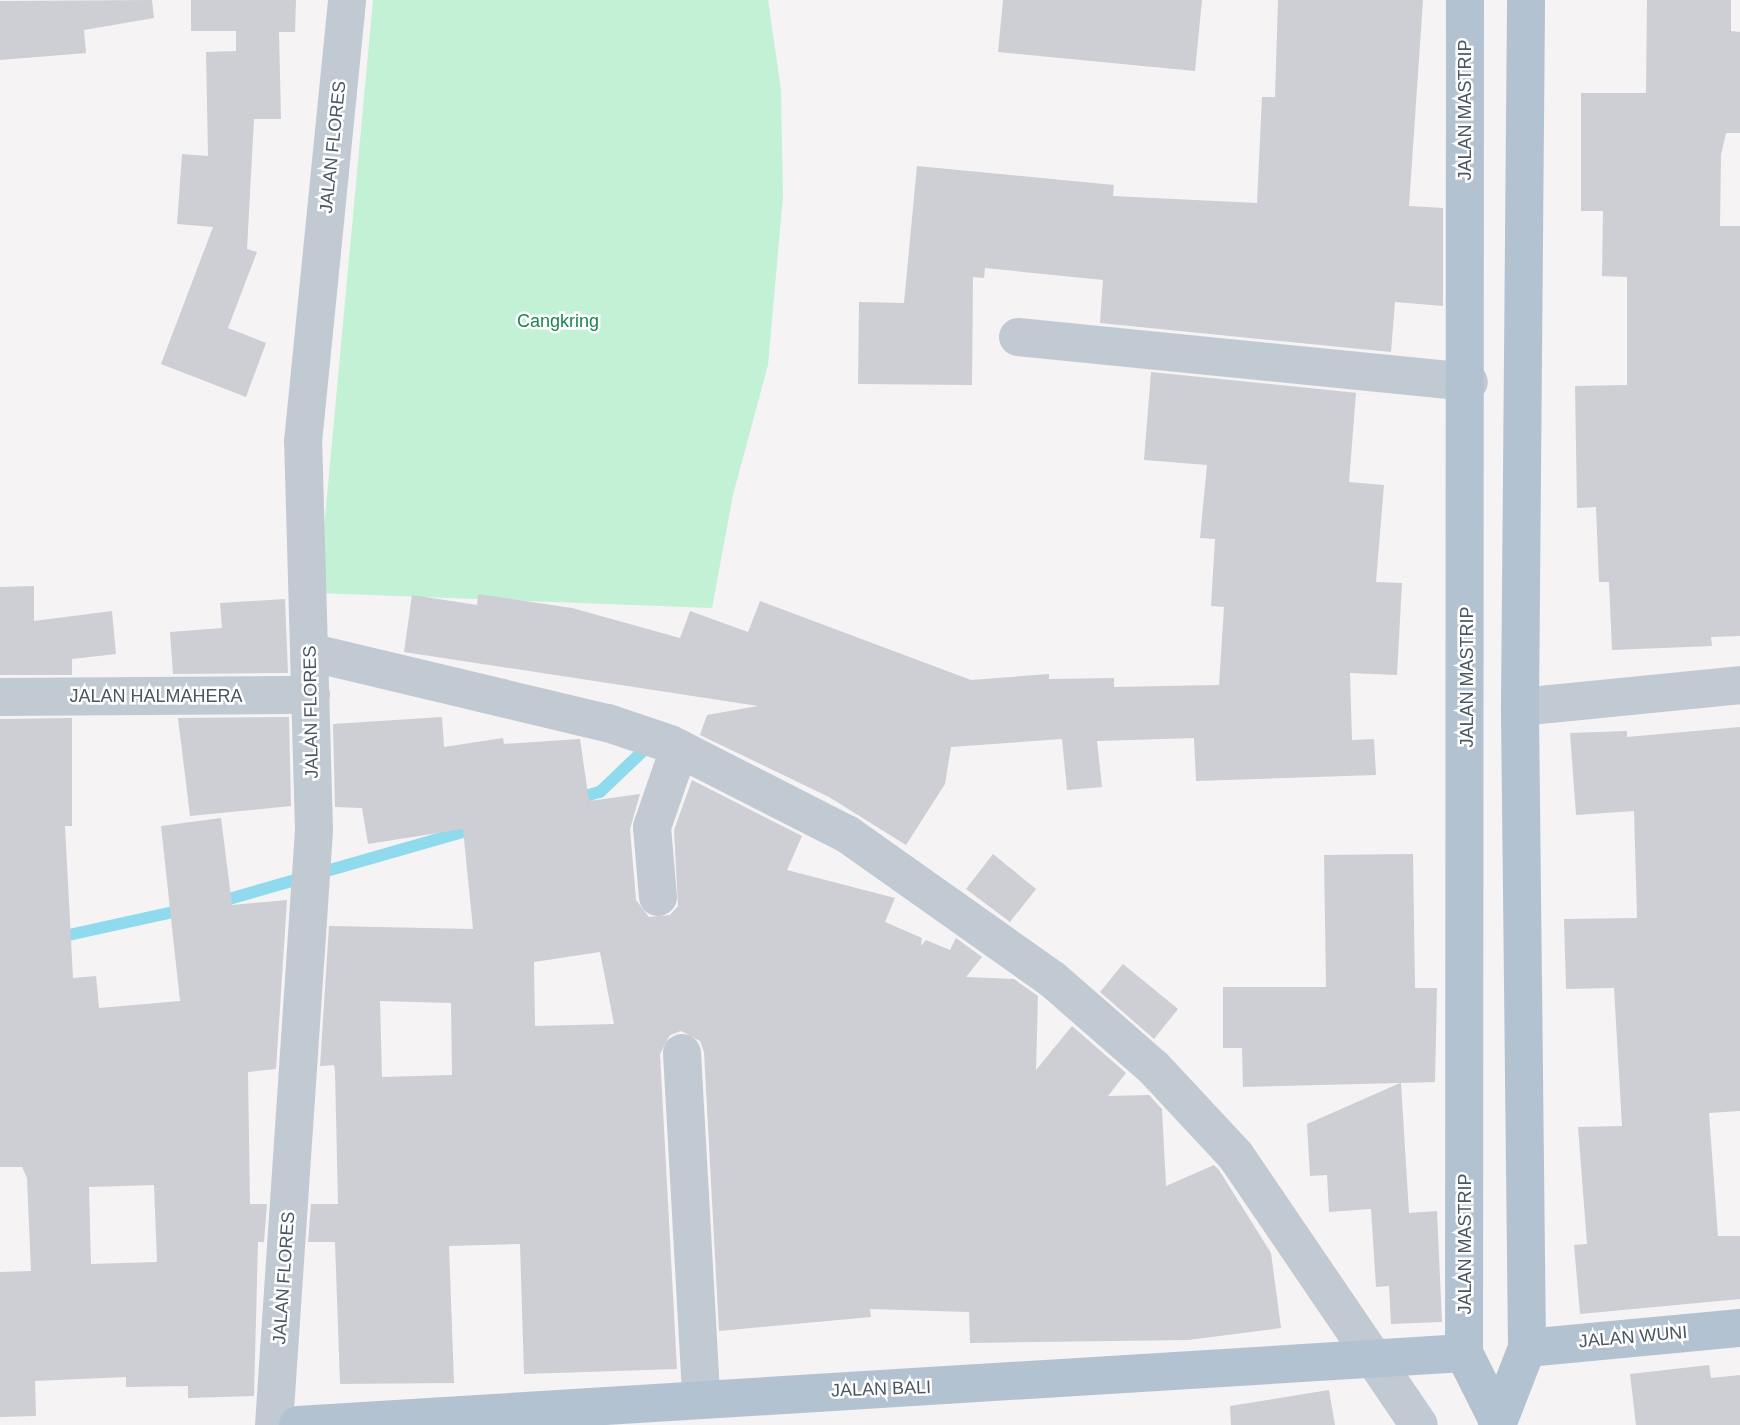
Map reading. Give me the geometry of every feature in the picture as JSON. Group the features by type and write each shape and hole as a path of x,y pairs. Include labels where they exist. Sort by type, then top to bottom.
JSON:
{"main road":[{"name":"JALAN MASTRIP","path":"1464,1353 1469,382 1465,0"},
{"path":"1497,1422 1527,1348 1520,707 1526,0"},
{"path":"1465,127 1525,125"},
{"name":"JALAN WUNI","path":"1527,1348 1740,1328"},
{"path":"1464,1353 1497,1422"},
{"name":"JALAN BALI","path":"298,1425 701,1398 1464,1353"}],"street":[{"name":"JALAN FLORES","path":"274,1425 314,830 303,442 348,0"},
{"path":"1018,337 1469,382"},
{"path":"309,652 608,723 674,747 846,834 1052,979 1154,1068 1236,1156 1377,1359 1419,1425"},
{"path":"1520,707 1740,685"},
{"name":"JALAN HALMAHERA","path":"0,697 311,695"},
{"path":"658,897 652,827 674,747"},
{"path":"682,1053 701,1398"}],"green space":[{"name":"Cangkring","path":"373,0 768,0 781,90 783,196 768,365 733,495 712,608 318,593"}],"building":[{"path":"152,0 154,18 84,30 86,53 0,60 0,1"},
{"path":"191,0 296,0 295,32 279,32 281,119 254,119 247,249 257,252 228,328 266,343 246,397 161,364 213,227 177,224 182,154 208,156 206,52 236,51 236,31 191,31"},
{"path":"1003,0 1202,0 1195,71 998,52"},
{"path":"1278,0 1423,0 1409,206 1443,208 1443,306 1395,302 1391,352 1100,323 1103,280 985,268 984,278 973,277 972,385 858,384 859,302 904,303 917,166 1114,185 1113,196 1257,203 1262,97 1275,97"},
{"path":"1647,0 1731,0 1731,31 1740,32 1740,133 1726,133 1721,155 1720,226 1740,226 1740,636 1711,637 1712,646 1612,650 1609,582 1599,582 1596,507 1577,508 1575,386 1627,385 1627,277 1602,276 1603,211 1581,211 1581,93 1646,93"},
{"path":"1151,372 1387,396 1356,393 1349,482 1384,485 1376,582 1402,583 1397,675 1350,673 1352,740 1374,739 1376,775 1196,781 1194,738 1097,741 1102,787 1067,790 1062,739 951,747 945,784 906,845 829,797 700,735 707,715 758,706 404,652 412,595 477,605 478,594 572,608 680,638 690,611 748,632 760,601 971,680 1049,674 1049,679 1114,678 1114,687 1219,685 1224,607 1211,606 1215,539 1200,538 1207,465 1144,460"},
{"path":"34,586 34,621 112,611 116,654 72,659 72,675 0,675 0,587"},
{"path":"285,599 288,673 173,674 170,632 222,628 220,603"},
{"path":"289,717 291,806 190,816 178,718"},
{"path":"442,717 444,747 503,738 504,744 580,739 589,801 640,794 630,829 636,900 649,917 670,915 678,906 674,830 692,780 802,836 787,870 895,898 885,922 922,938 921,946 926,940 950,950 956,938 982,957 966,977 1014,979 1038,996 1036,1070 1072,1026 1126,1073 1108,1096 1149,1095 1162,1109 1166,1186 1214,1165 1219,1170 1271,1253 1281,1328 1188,1340 970,1343 969,1312 870,1309 871,1317 719,1331 704,1052 700,1041 681,1031 670,1035 660,1054 677,1369 524,1374 520,1244 449,1246 454,1383 340,1384 335,1242 308,1242 311,1204 338,1204 335,1071 334,1065 320,1066 329,926 473,929 463,829 368,844 362,808 335,807 333,724","holes":["600,952 614,1024 535,1026 534,962","380,1001 451,1003 452,1075 382,1077"]},
{"path":"72,718 72,826 65,826 73,978 96,976 99,1008 180,1001 161,826 221,818 232,905 287,900 276,1069 248,1072 250,1204 267,1204 264,1242 258,1242 254,1396 188,1398 188,1386 126,1387 126,1377 35,1381 36,1416 0,1417 0,1272 31,1271 27,1178 22,1167 0,1167 0,719","holes":["154,1185 157,1262 91,1264 89,1187"]},
{"path":"1740,727 1740,1111 1709,1113 1718,1236 1740,1236 1740,1299 1580,1314 1574,1245 1587,1244 1578,1127 1622,1126 1614,988 1566,989 1564,919 1637,918 1634,811 1576,815 1570,733 1627,731 1627,737"},
{"path":"993,854 1036,889 1010,922 966,889"},
{"path":"1413,854 1415,988 1437,988 1435,1082 1401,1083 1409,1213 1437,1211 1442,1322 1391,1324 1389,1286 1376,1287 1371,1209 1329,1212 1327,1175 1310,1176 1307,1124 1400,1083 1243,1087 1242,1048 1223,1048 1223,987 1326,987 1324,855"},
{"path":"1123,964 1178,1009 1154,1039 1100,992"},
{"path":"1709,1365 1711,1378 1740,1375 1740,1425 1636,1425 1630,1374"},
{"path":"1329,1390 1335,1425 1231,1425 1230,1406"}],"waterway":[{"path":"575,799 600,792 646,748"},
{"path":"215,903 477,828"},
{"path":"55,938 187,909"}]}
